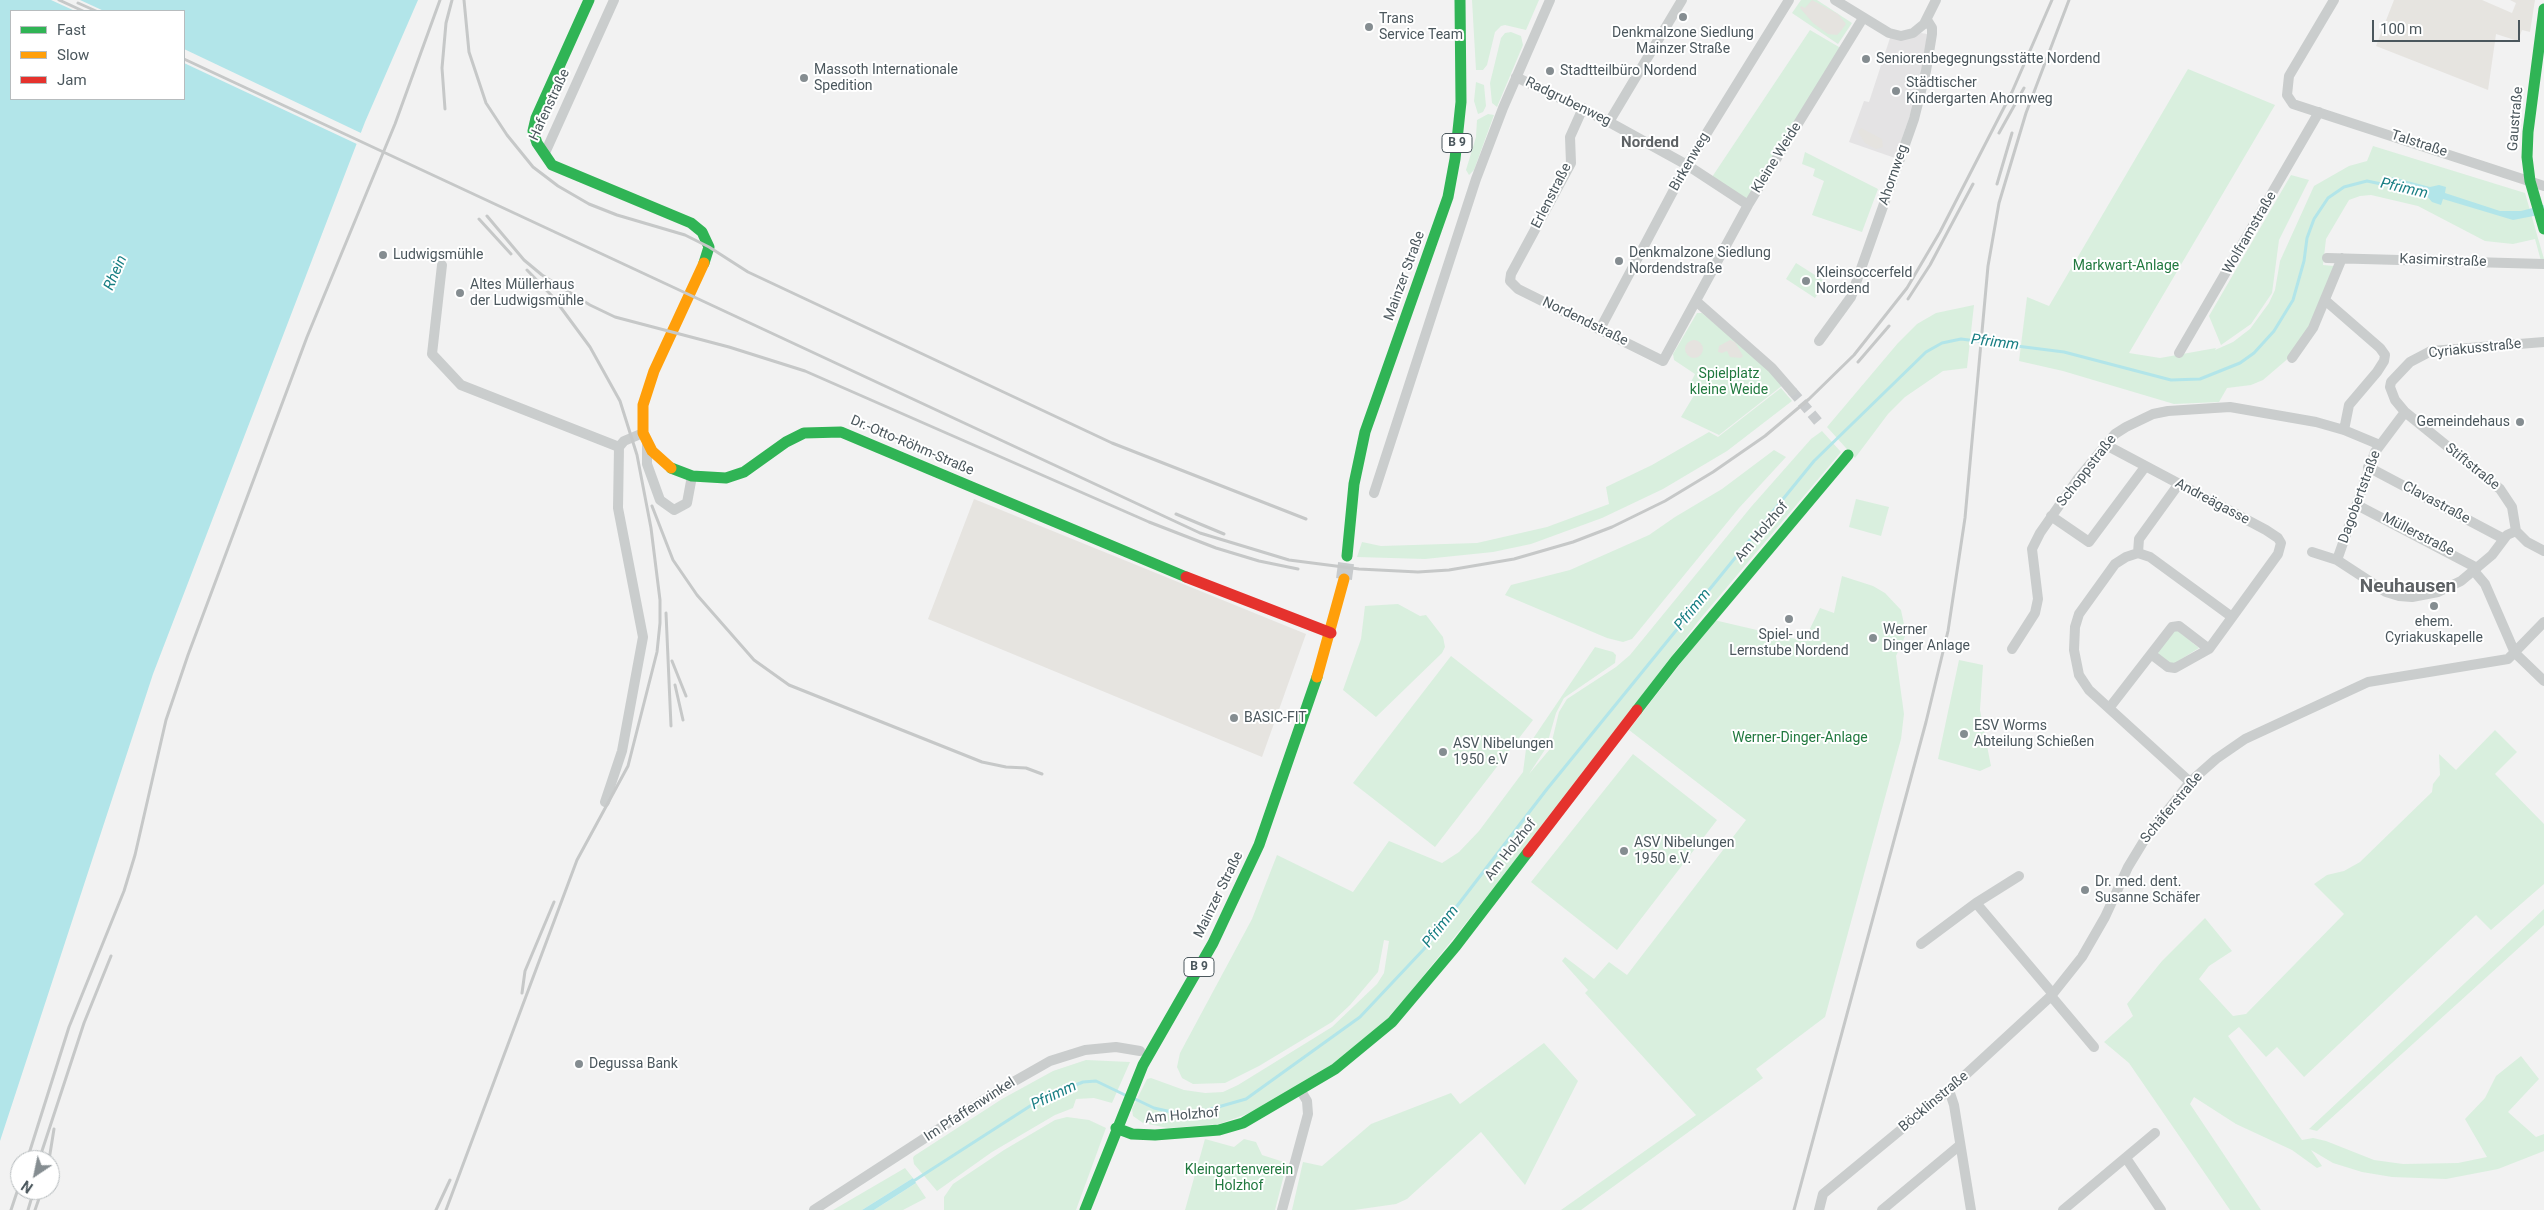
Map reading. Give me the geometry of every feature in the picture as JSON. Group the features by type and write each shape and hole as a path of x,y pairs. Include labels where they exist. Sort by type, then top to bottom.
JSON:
{"street":[{"name":"Hafenstraße","path":"545,153 534,137 534,126 589,0"},
{"name":"Hafenstraße","path":"545,153 614,0"},
{"name":"Mainzer Straße","path":"1347,556 1354,484 1365,432 1448,197 1455,159 1461,102 1462,46 1460,0"},
{"path":"1374,492 1476,180 1516,77 1550,0"},
{"path":"1609,122 1682,0"},
{"name":"Birkenweg","path":"1600,329 1686,165 1789,0"},
{"path":"1835,0 1888,33 1901,36 1919,30 1927,20 1936,0"},
{"name":"Talstraße","path":"2334,0 2289,76 2287,95 2293,104 2544,186"},
{"name":"Gaustraße","path":"2544,9 2538,98 2527,143 2530,181 2544,230"},
{"name":"Kleine Weide","path":"1663,361 1748,205 1863,18"},
{"name":"Ahornweg","path":"1819,342 1851,297 1914,119 1924,80 1932,34 1932,28 1927,20"},
{"name":"Radgrubenweg","path":"1516,77 1609,122 1686,165 1748,205"},
{"name":"Erlenstraße","path":"1510,281 1511,274 1571,163 1570,137 1583,108"},
{"name":"Wolframstraße","path":"2179,353 2319,112"},
{"path":"545,153 548,161 556,168 691,223 702,232 708,241 708,255 648,385 642,414 647,464 660,500 674,510 687,503 692,476"},
{"name":"Kasimirstraße","path":"2327,258 2544,264"},
{"path":"2292,358 2313,328 2326,302 2334,272 2342,258"},
{"path":"442,265 432,354 461,385 619,447"},
{"name":"Nordendstraße","path":"1510,281 1518,289 1663,361"},
{"path":"1696,301 1772,368 1792,392"},
{"path":"2326,302 2380,348 2384,355 2384,361 2377,372 2349,405 2344,430"},
{"name":"Cyriakusstraße","path":"2405,412 2390,391 2391,382 2410,362 2423,354 2451,349 2544,342"},
{"name":"Schoppstraße","path":"2012,649 2035,613 2038,599 2032,549 2051,516 2106,445 2120,430 2153,414 2192,408 2230,407 2344,430 2380,445"},
{"name":"Dagobertstraße","path":"2338,560 2368,467 2380,445 2405,412"},
{"name":"Stiftstraße","path":"2405,412 2500,489 2512,507 2516,531"},
{"name":"Dr.-Otto-Röhm-Straße","path":"645,437 665,464 677,472 710,479 733,477 804,433 821,430 841,432 1166,569 1331,633"},
{"path":"619,447 632,437 645,437"},
{"name":"Andreägasse","path":"2106,445 2278,538 2281,543 2278,554 2232,617"},
{"path":"605,802 622,752 643,636 618,508 619,447"},
{"name":"Am Holzhof","path":"1116,1128 1132,1134 1155,1135 1220,1130 1243,1123 1301,1091 1334,1070 1380,1034 1411,1002 1628,725 1675,661 1848,455"},
{"path":"2051,516 2090,542 2145,467"},
{"name":"Clavastraße","path":"2368,467 2504,539"},
{"path":"2138,553 2139,539 2178,485"},
{"name":"Müllerstraße","path":"2357,504 2476,569 2515,654 2544,681"},
{"path":"2312,552 2338,560 2386,592 2406,597 2448,588 2492,556 2504,539 2516,531 2527,542 2544,551"},
{"path":"2150,654 2168,667 2175,668 2209,649 2232,617 2150,557 2138,553 2126,556 2116,564 2079,614 2075,627 2074,650 2079,675 2089,690 2110,707 2190,782"},
{"name":"Mainzer Straße","path":"1085,1210 1145,1053 1213,943 1259,845 1331,633 1344,579"},
{"name":"Schäferstraße","path":"2052,995 2082,958 2144,839 2190,782 2216,759 2245,739 2368,682 2503,660 2515,654 2544,622"},
{"path":"2110,707 2169,629 2175,626 2209,649"},
{"path":"1921,944 1976,903 2019,876"},
{"path":"1976,903 2094,1047"},
{"name":"Böcklinstraße","path":"1819,1210 1823,1194 1949,1090 2052,995"},
{"name":"Im Pfaffenwinkel","path":"814,1210 999,1090 1050,1062 1085,1050 1116,1047 1145,1053"},
{"path":"1949,1090 1971,1210"},
{"path":"1282,1210 1308,1114 1307,1101 1301,1091"},
{"path":"2063,1210 2156,1133"},
{"path":"1882,1210 1960,1146"},
{"path":"2126,1158 2161,1210"}],"shaded area":[{"path":"2394,0 2482,0 2512,13 2516,3 2510,0 2535,0 2530,32 2522,30 2518,41 2496,34 2488,90 2376,46"},
{"name":"Städtischer Kindergarten Ahornweg","path":"1921,33 1927,34 1922,81 1895,158 1849,142 1864,101 1869,102 1890,38 1911,38"},
{"path":"974,499 1306,634 1262,757 928,619"}],"green space":[{"path":"1472,0 1539,0 1526,30 1505,25 1495,32 1487,65 1483,70 1476,70"},
{"path":"1801,0 1817,0 1852,23 1838,44 1792,13"},
{"path":"1810,30 1844,50 1748,202 1712,177"},
{"path":"1511,32 1521,36 1523,45 1497,107 1492,103 1490,83 1501,38 1505,33"},
{"name":"Markwart-Anlage","path":"2188,69 2275,105 2129,353 2160,358 2216,348 2215,350 2233,342 2250,329 2269,303 2275,290 2280,261 2314,186 2349,166 2367,161 2373,146 2525,193 2544,259 2541,261 2535,239 2513,244 2485,241 2418,206 2371,195 2360,196 2349,200 2326,239 2323,265 2334,266 2319,312 2291,356 2263,380 2251,385 2227,388 2219,402 2174,404 2063,371 2019,361 2027,297 2049,306"},
{"path":"1476,82 1484,85 1486,106 1483,112 1478,114 1474,101"},
{"path":"1488,114 1494,115 1474,170 1469,175 1466,170 1476,137 1477,120"},
{"path":"1805,152 1878,189 1862,232 1812,215 1824,181 1813,176 1815,169 1802,164"},
{"path":"2291,175 2309,180 2279,240 2272,293 2251,324 2221,345 2209,316"},
{"name":"Kleinsoccerfeld Nordend","path":"1796,263 1826,282 1815,298 1786,279"},
{"path":"1974,305 1967,368 1943,371 1905,397 1888,414 1855,458 1827,427 1898,343 1917,324 1936,313"},
{"name":"Spielplatz kleine Weide","path":"1697,313 1702,313 1772,372 1783,385 1719,435 1681,417 1696,392 1691,382 1695,374 1674,360 1673,354"},
{"path":"1781,388 1792,401 1727,451 1663,489 1602,518 1531,544 1493,552 1425,559 1357,557 1362,542 1381,546 1477,543 1547,527 1609,504 1606,487 1652,465 1709,432 1718,437"},
{"path":"1822,431 1841,452 1700,619 1518,858 1407,996 1378,1029 1332,1065 1259,1109 1219,1124 1168,1128 1143,1123 1133,1116 1132,1109 1147,1079 1151,1078 1184,1090 1205,1093 1223,1092 1238,1085 1332,1027 1377,984 1384,973 1389,941 1384,940 1378,972 1350,1005 1332,1022 1259,1066 1225,1083 1193,1084 1182,1078 1177,1067 1180,1053 1252,919 1277,855 1353,892 1389,841 1442,863 1459,852 1479,831 1523,772 1526,749 1595,647 1613,652 1616,655 1615,663 1564,698 1556,713 1546,748 1529,774 1550,749 1559,712 1567,699 1616,667 1630,655 1751,507 1811,439"},
{"path":"1774,450 1786,457 1739,508 1632,639 1623,642 1607,638 1505,595 1511,585 1570,570 1649,535 1722,489"},
{"path":"1856,499 1889,507 1881,536 1849,527"},
{"name":"Werner-Dinger-Anlage","path":"1842,576 1873,586 1885,593 1901,610 1906,634 1896,656 1904,714 1901,739 1825,1017 1756,1069 1763,1078 1581,1210 1561,1210 1696,1115 1585,993 1588,990 1562,961 1565,957 1594,979 1609,962 1627,975 1746,820 1629,730 1714,620 1804,641 1820,608 1834,613"},
{"path":"1398,604 1420,616 1426,615 1443,637 1445,647 1442,653 1376,717 1343,690 1361,639 1365,606"},
{"path":"2177,630 2199,648 2172,665 2158,655 2159,649 2171,633"},
{"name":"ASV Nibelungen 1950 e.V","path":"1451,656 1533,720 1435,847 1353,783"},
{"name":"ESV Worms Abteilung Schießen","path":"1959,660 1983,665 1980,710 1991,766 1980,771 1938,759"},
{"path":"2495,730 2517,752 2495,774 2544,824 2544,884 2491,930 2476,915 2304,1077 2277,1047 2266,1057 2239,1027 2228,1036 2302,1140 2313,1138 2326,1141 2374,1160 2403,1164 2458,1163 2487,1157 2465,1119 2485,1098 2496,1076 2521,1056 2539,1079 2508,1112 2536,1137 2544,1134 2544,1151 2498,1169 2446,1179 2392,1177 2362,1172 2333,1163 2311,1150 2322,1166 2317,1168 2292,1150 2236,1124 2194,1097 2190,1104 2261,1210 2230,1210 2129,1063 2104,1042 2133,1016 2127,1004 2162,961 2205,918 2232,951 2209,966 2199,979 2233,1016 2246,1014 2344,914 2314,884 2327,875 2344,871 2360,862 2432,792 2433,784 2440,775 2439,754 2456,770"},
{"name":"ASV Nibelungen 1950 e.V.","path":"1633,754 1717,820 1617,950 1531,882"},
{"path":"2544,909 2544,925 2317,1131 2309,1129"},
{"path":"1544,1043 1578,1081 1525,1185 1481,1132 1407,1199 1396,1204 1354,1210 1292,1210 1303,1162 1322,1166 1371,1124 1451,1093 1460,1104"},
{"path":"1086,1060 1130,1062 1112,1103 1094,1098 1076,1099 1073,1108 1055,1115 992,1152 937,1191 914,1164 914,1156 1002,1099 1053,1071"},
{"path":"1067,1117 1089,1120 1106,1128 1076,1210 944,1210 944,1197 953,1184 1004,1150 1055,1120"},
{"name":"Kleingartenverein Holzhof","path":"1205,1139 1234,1147 1244,1139 1256,1142 1262,1155 1287,1163 1275,1210 1185,1210"},
{"path":"905,1168 913,1178 862,1210 833,1210"},
{"path":"916,1183 926,1198 903,1210 874,1210"}],"sand":[{"path":"1812,0 1838,14 1846,24 1837,35 1828,34 1813,23 1800,8 1801,6 1805,8"},
{"path":"1861,128 1882,139 1883,147 1876,149 1865,143 1858,132"},
{"path":"1690,340 1698,340 1703,345 1701,356 1690,358 1685,353 1685,345"},
{"path":"1730,340 1735,342 1743,356 1741,358 1730,357 1727,351 1718,352 1719,346"}],"water":[{"name":"Rhein","path":"0,0 418,0 365,122 153,674 0,1141"},
{"path":"2392,177 2430,187 2439,185 2446,187 2445,193 2500,211 2521,211 2544,205 2544,214 2513,220 2443,199 2441,205 2432,202 2425,194 2391,183"},
{"path":"913,1178 916,1183 874,1210 862,1210"}],"pier":[{"path":"51,0 80,0 102,10 73,10"},
{"path":"185,49 363,134 359,145 185,63"}],"waterway":[{"name":"Pfrimm","path":"1133,1098 1154,1108 1176,1113 1197,1113 1246,1099 1360,1017 1424,949 1547,789 1814,461 1926,352 1942,343 1961,339 2064,352 2171,380 2200,379 2240,363 2254,353 2274,331 2293,300 2304,261 2307,238 2314,219 2328,198 2344,187 2367,181 2420,192"},
{"name":"Pfrimm","path":"912,1182 1041,1099 1083,1082 1096,1081 1125,1095"}],"tunnel":[{"path":"1792,391 1821,425"},
{"path":"1344,579 1347,556"}],"railway":[{"path":"59,0 81,10"},
{"path":"30,1150 69,1027 124,891 135,855 166,720 188,655 307,337 395,124 440,0"},
{"path":"445,109 442,68 446,23 452,0"},
{"path":"464,0 469,52 486,103 507,135 533,167 558,186 589,204 617,215 685,235 709,247 748,272 1112,443 1306,519"},
{"path":"185,59 1200,533 1289,560 1359,569 1418,572 1449,570 1514,559 1573,542 1612,527 1665,501 1713,472 1765,436 1809,399 1854,355 1907,288 1940,232 2012,92 2052,0"},
{"path":"1794,1210 1926,722 1948,631 1965,518 1988,266 1999,203 2026,113 2069,0"},
{"path":"78,3 94,10"},
{"path":"1999,133 2024,88"},
{"path":"1997,184 2012,133"},
{"path":"1908,299 1930,265 1973,184"},
{"path":"487,216 524,260 542,275 590,305 615,317 729,347 805,371 1149,522 1216,548 1259,561 1298,569"},
{"path":"479,219 511,254"},
{"path":"446,1210 577,860 628,766 657,652 660,623 660,600 651,528 637,455 620,401 590,347 553,297 527,270"},
{"path":"1858,362 1889,326"},
{"path":"652,506 673,560 697,595 754,660 789,685 982,762 1006,767 1026,768 1042,774"},
{"path":"1176,514 1224,534"},
{"path":"666,613 671,726"},
{"path":"672,661 686,696"},
{"path":"675,685 683,720"},
{"path":"522,993 525,971 554,902"},
{"path":"42,1150 84,1023 111,956"},
{"path":"51,1150 54,1129"},
{"path":"436,1210 450,1180"},
{"path":"11,1210 14,1200"},
{"path":"28,1210 31,1200"},
{"path":"35,1210 38,1200"}],"traffic: fast":[{"path":"589,0 536,118 533,131 537,143 552,165 691,223 702,232 709,247 704,263"},
{"path":"1347,556 1354,484 1365,432 1448,197 1455,159 1461,102 1460,0"},
{"path":"2544,9 2528,132 2527,157 2530,181 2544,229"},
{"path":"671,468 692,476 726,478 744,472 786,442 804,433 841,432 1186,577"},
{"path":"1637,710 1675,661 1848,455"},
{"path":"1085,1210 1143,1065 1213,943 1259,845 1317,677"},
{"path":"1116,1128 1132,1134 1155,1135 1219,1130 1243,1123 1335,1069 1392,1022 1456,946 1528,852"}],"traffic: slow":[{"path":"671,468 652,451 643,433 643,405 654,371 704,263"},
{"path":"1317,677 1344,579"}],"traffic: jam":[{"path":"1186,577 1331,633"},
{"path":"1528,852 1637,710"}],"place":[{"name":"Denkmalzone Siedlung Mainzer Straße","path":"1683,17"},
{"name":"Trans Service Team","path":"1369,27"},
{"name":"Seniorenbegegnungsstätte Nordend","path":"1866,59"},
{"name":"Stadtteilbüro Nordend","path":"1550,71"},
{"name":"Massoth Internationale Spedition","path":"804,78"},
{"name":"Städtischer Kindergarten Ahornweg","path":"1896,91"},
{"name":"Ludwigsmühle","path":"383,255"},
{"name":"Denkmalzone Siedlung Nordendstraße","path":"1619,261"},
{"name":"Kleinsoccerfeld Nordend","path":"1806,281"},
{"name":"Altes Müllerhaus der Ludwigsmühle","path":"460,293"},
{"name":"Gemeindehaus","path":"2520,422"},
{"name":"ehem. Cyriakuskapelle","path":"2434,606"},
{"name":"Spiel- und Lernstube Nordend","path":"1789,619"},
{"name":"Werner Dinger Anlage","path":"1873,638"},
{"name":"BASIC-FIT","path":"1234,718"},
{"name":"ESV Worms Abteilung Schießen","path":"1964,734"},
{"name":"ASV Nibelungen 1950 e.V","path":"1443,752"},
{"name":"ASV Nibelungen 1950 e.V.","path":"1624,851"},
{"name":"Dr. med. dent. Susanne Schäfer","path":"2085,890"},
{"name":"Degussa Bank","path":"579,1064"}],"district":[{"name":"Nordend","path":"1650,143"},
{"name":"Neuhausen","path":"2408,587"}]}
